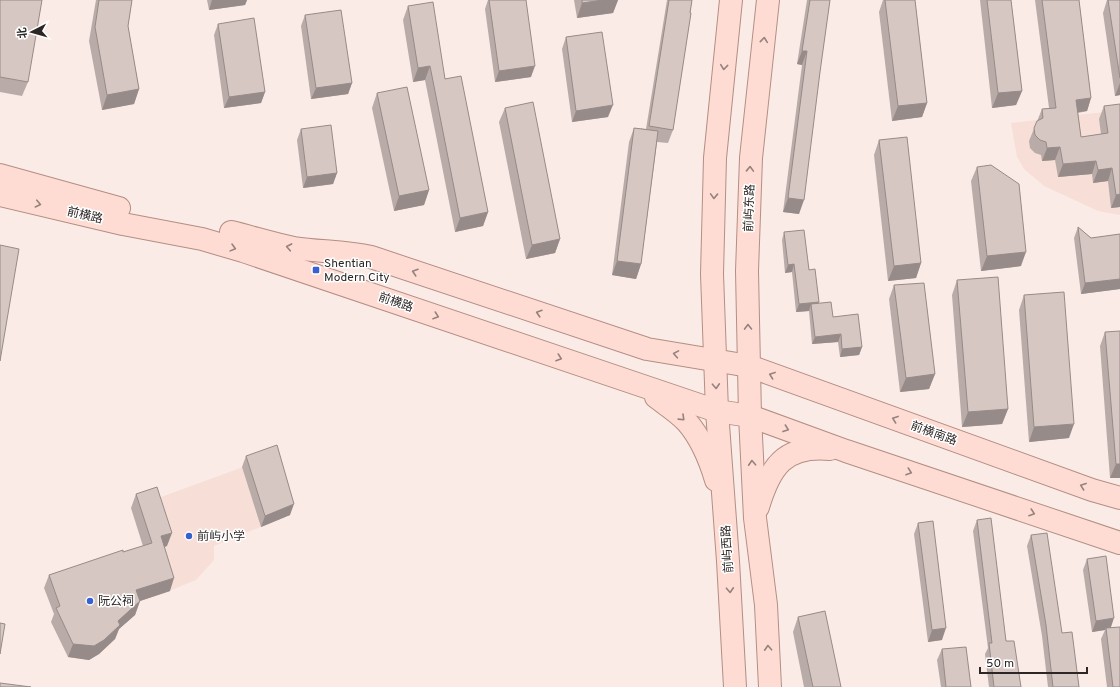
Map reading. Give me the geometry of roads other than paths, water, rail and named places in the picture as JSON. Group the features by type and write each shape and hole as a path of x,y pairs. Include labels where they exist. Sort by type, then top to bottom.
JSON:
{"main road":[{"path":"717,411 712,267 715,158 731,0"},
{"name":"前屿东路","path":"750,416 748,256 751,158 768,0"},
{"name":"前横路","path":"0,175 109,206 232,232 277,245 354,253 371,257 647,349 749,366"},
{"name":"前横路","path":"0,195 123,224 202,239 244,250 640,386 717,411 750,416"},
{"name":"前横南路","path":"749,366 1092,490 1120,498"},
{"path":"640,386 675,411 687,423 711,464 717,485 728,561"},
{"name":"前屿西路","path":"717,411 728,561 735,687"},
{"path":"770,687 766,605 755,518 750,416 846,451 1120,543"},
{"path":"755,518 762,492 770,477 781,462 789,455 805,449 821,448 846,451"}],"place":[{"name":"Shentian Modern City","path":"316,270"},
{"name":"前屿小学","path":"189,536"},
{"name":"阮公祠","path":"90,601"}]}
